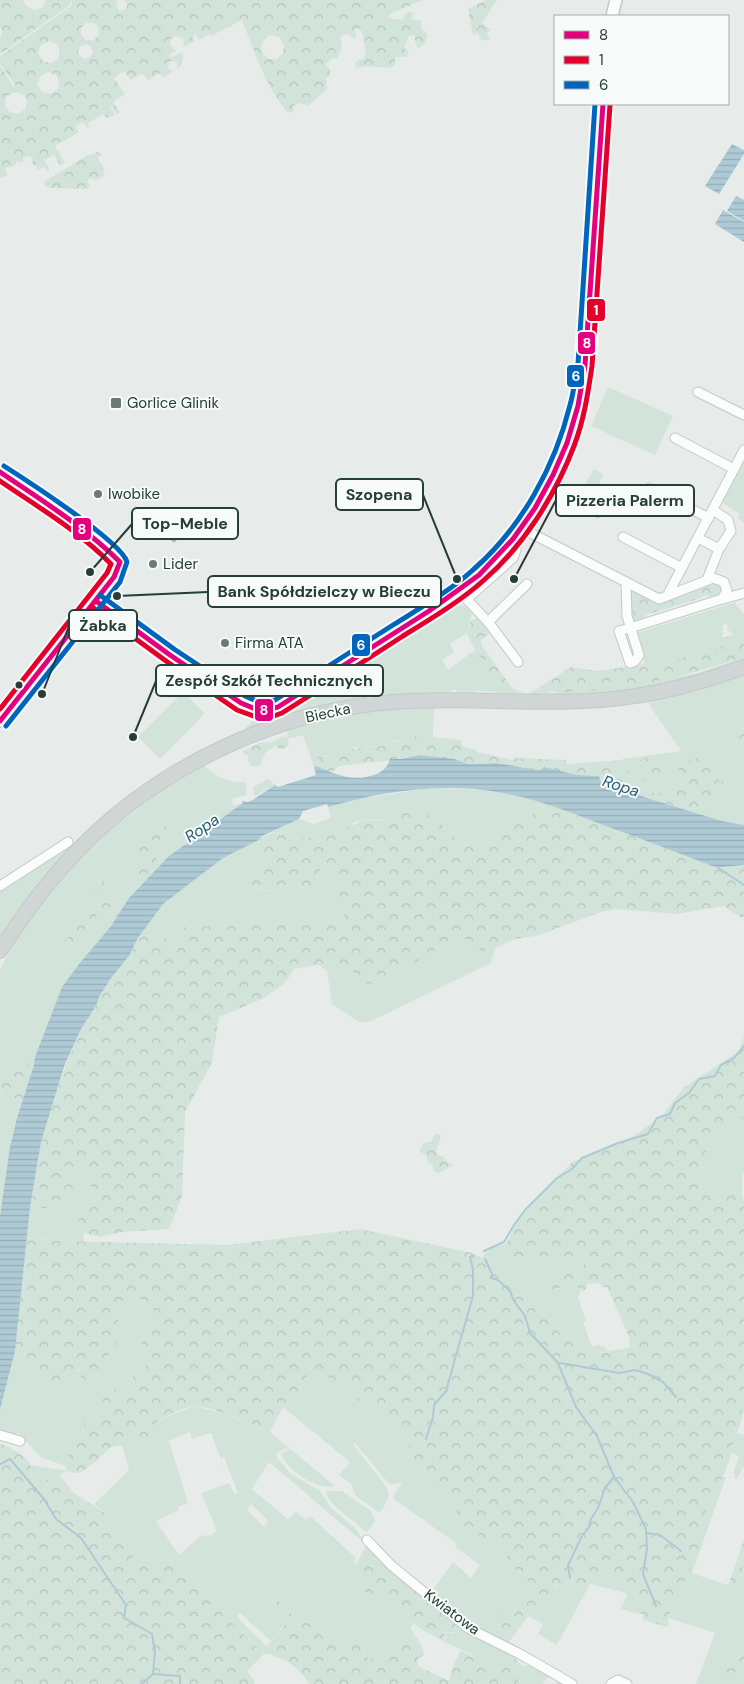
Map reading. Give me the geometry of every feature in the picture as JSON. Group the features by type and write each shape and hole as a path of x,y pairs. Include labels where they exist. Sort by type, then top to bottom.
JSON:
{"main road":[{"name":"Biecka","path":"0,951 42,890 83,844 115,816 175,773 217,751 275,727 329,711 374,704 432,700 552,702 625,698 670,690 721,676 744,667"},
{"name":"Biecka","path":"0,957 14,929"}],"street":[{"path":"612,15 616,0"},
{"path":"96,601 170,656 208,681 247,706 264,711 282,704 463,595 511,541 534,508 554,475 567,443 578,406 585,365 603,105"},
{"path":"698,392 744,415"},
{"path":"675,438 734,469"},
{"path":"667,596 744,450"},
{"path":"0,472 58,512 114,555 120,562 119,568 96,601 0,721"},
{"path":"649,488 728,520 731,531 719,549 706,580"},
{"path":"520,528 659,598 715,578 744,592"},
{"path":"623,537 682,568"},
{"path":"698,538 719,549"},
{"path":"626,582 627,616 630,628 744,592"},
{"path":"722,600 727,591 724,582"},
{"path":"488,622 526,584"},
{"path":"463,595 488,622 518,662"},
{"path":"361,655 374,704"},
{"path":"0,886 68,842"},
{"path":"0,1435 20,1441"},
{"name":"Kwiatowa","path":"367,1540 392,1566 468,1628 520,1654 572,1684"},
{"path":"611,1684 618,1680 627,1684"}],"green space":[{"path":"0,0 23,0 27,7 35,10 43,7 46,0 71,0 71,3 0,54 2,32 0,26"},
{"path":"72,0 114,0 118,1 116,7 120,11 124,10 127,6 123,0 423,0 390,14 388,18 402,20 408,11 413,13 412,19 421,21 422,29 428,34 425,43 419,48 417,47 414,35 409,36 404,48 409,52 406,57 395,57 395,65 390,68 367,66 356,68 355,63 366,55 362,32 359,28 354,30 357,35 355,39 347,34 342,35 340,39 342,46 337,59 333,58 325,65 330,69 330,76 326,78 327,89 308,106 301,103 293,106 294,111 288,113 267,80 242,20 199,40 196,35 192,37 195,41 184,47 183,39 176,36 171,39 170,45 177,50 169,55 171,58 182,52 181,66 177,68 178,64 176,61 170,61 168,67 170,70 174,70 163,78 160,73 148,80 144,75 140,74 131,80 124,71 114,78 125,94 113,102 120,113 116,114 111,105 115,115 106,118 104,114 88,123 89,127 87,128 83,122 75,126 79,132 55,146 65,163 60,165 54,155 44,160 50,170 47,171 44,167 38,170 36,166 31,164 33,161 31,157 26,156 23,158 23,163 17,161 14,166 7,167 5,170 8,175 0,178 0,66 14,87 16,86 0,64 0,56 72,4","holes":["86,23 93,23 98,27 99,35 93,41 86,40 81,35 81,28","269,35 279,37 284,44 283,53 277,59 268,59 261,51 262,42","49,41 57,44 60,51 58,59 51,63 43,61 38,53 41,45","86,44 91,47 93,52 90,57 85,59 80,56 78,51 81,46","48,72 56,75 59,82 57,90 50,94 42,92 37,84 40,76","14,92 23,94 27,101 25,109 18,114 10,112 5,106 6,97"]},
{"path":"486,0 497,0 482,23 491,30 487,33 490,39 483,41 477,33 473,35 468,9"},
{"path":"96,152 102,153 101,157 98,156 98,158 105,170 103,172 104,176 96,180 90,178 87,181 90,186 88,189 49,188 45,186 44,182"},
{"path":"608,387 673,416 655,455 591,426"},
{"path":"744,455 744,523 738,518 740,514 720,501"},
{"path":"594,469 604,474 596,489 586,483"},
{"path":"585,489 600,502 604,512 600,518 596,518 593,515 590,516 573,505"},
{"path":"712,580 723,587 724,595 713,599 706,595 646,615 640,622 635,624 631,621 630,586 654,602"},
{"path":"736,602 736,605 744,614 744,642 727,629 728,626 726,624 723,625 722,637 726,637 729,644 646,668 636,633"},
{"path":"454,604 464,606 472,613 467,633 450,644 454,652 442,660 448,670 475,650 488,671 497,676 499,683 506,684 507,681 511,687 523,693 520,695 476,691 464,694 452,690 450,694 389,696 384,693 372,678 370,672 369,666 372,654"},
{"path":"477,618 490,633 481,640 481,644 507,681 506,684 499,683 497,676 492,674 487,679 482,676 482,671 485,669 467,634 471,620"},
{"path":"732,635 744,642 744,657 685,675 604,690 560,692 538,688 571,667 598,671 645,664 646,668 728,644 726,637"},
{"path":"744,657 744,661 724,668 645,688 577,696 526,695 538,688 552,693 637,685 698,673"},
{"path":"346,671 353,672 362,678 363,691 356,700 290,715 247,729 245,728 257,717 269,716 287,709"},
{"path":"744,674 744,825 722,821 683,809 700,808 726,796 714,779 712,769 676,766 684,781 664,793 650,794 650,799 625,790 632,787 632,780 622,759 681,751 650,706 648,700 670,697","holes":["647,757 664,761 664,776 648,781 642,779 641,767"]},
{"path":"183,692 205,713 160,759 138,737"},
{"path":"392,708 434,708 433,737 453,739 446,742 432,743 425,738 407,739 394,741 389,744 362,748 355,747 344,753 340,752 316,759 316,766 314,767 303,735 288,739 287,729 339,716"},
{"path":"744,733 744,746 734,744 717,749 718,744"},
{"path":"413,735 425,738 432,743 446,742 453,739 461,741 462,746 474,749 477,752 512,760 516,758 566,760 567,764 622,760 632,780 632,787 625,790 615,784 606,785 600,780 599,776 577,775 496,763 468,764 454,759 419,755 402,759 339,766 331,773 316,766 316,759 321,756 328,757 337,750 344,753 353,749 389,744"},
{"path":"282,736 288,737 289,745 279,749 276,746 265,753 260,766 251,766 248,755 242,752 259,743 274,742"},
{"path":"704,756 712,769 714,779 728,783 726,796 700,808 683,809 650,799 650,793 664,793 684,781 676,766"},
{"path":"647,757 664,761 666,766 664,776 653,781 642,779 639,771 640,760"},
{"path":"202,764 221,778 245,782 247,795 231,799 234,806 241,803 241,805 169,856 129,898 111,926 62,987 35,1057 34,1065 28,1063 19,1069 7,1068 5,1078 0,1087 0,970 17,937 48,895 77,861 114,827 170,784"},
{"path":"268,779 275,785 255,796 253,787"},
{"path":"431,788 481,790 518,795 552,805 546,806 521,822 508,825 484,847 471,847 458,840 427,815 415,811 385,820 367,819 355,822 348,828 323,828 315,837 298,840 291,832 270,833 299,819 314,824 331,818 328,807 352,800"},
{"path":"552,805 721,867 744,865 744,916 742,918 723,906 678,914 615,909 601,912 536,936 515,939 491,950 481,952 476,942 458,937 378,984 362,983 351,969 336,962 294,969 286,982 264,998 219,1017 212,1063 185,1112 182,1197 169,1229 122,1232 99,1237 84,1233 76,1225 81,1215 94,1205 94,1197 90,1182 85,1175 89,1165 84,1159 74,1174 72,1195 62,1203 52,1207 30,1207 41,1142 66,1064 81,1029 96,1006 99,997 111,978 129,956 139,937 144,935 173,941 184,927 339,922 344,914 338,912 336,895 342,889 344,883 332,879 333,873 339,873 336,867 324,863 318,875 316,887 308,889 291,883 281,888 266,890 251,886 255,873 254,865 260,863 261,859 255,855 258,847 257,841 269,834 291,832 298,840 315,837 318,832 325,829 343,828 368,820 383,821 405,813 420,812 434,819 465,844 484,847 508,825 521,822 546,806"},
{"path":"160,819 166,827 165,834 154,846 158,867 140,884 138,875 139,864 131,849 155,820"},
{"path":"257,841 258,847 255,855 261,859 260,863 254,865 255,873 251,886 261,890 281,888 291,883 308,889 318,882 318,875 323,863 336,867 339,873 332,879 344,883 342,893 343,912 339,922 184,927 173,941 145,935 139,937 163,904 223,858"},
{"path":"77,842 20,909 0,941 0,892"},
{"path":"99,873 104,874 104,885 113,890 115,902 122,900 126,902 117,916 99,915 89,919 87,927 77,937 78,943 75,948 68,949 62,943 73,933 72,929 76,923 83,921 78,912 82,908 91,906 90,903 93,899 99,896 89,885"},
{"path":"458,937 476,942 491,950 495,948 491,963 369,1022 359,1022 332,1004 327,971 319,965 336,962 351,969 362,983"},
{"path":"744,1036 744,1117 714,1132 699,1168 710,1198 732,1192 742,1194 744,1200 744,1405 734,1432 732,1453 723,1477 700,1524 702,1537 694,1562 668,1617 669,1625 667,1627 643,1620 643,1614 636,1613 637,1596 632,1584 600,1572 581,1592 573,1589 573,1582 555,1586 536,1613 521,1616 515,1631 506,1637 491,1628 500,1611 512,1614 517,1608 527,1586 525,1574 510,1568 506,1553 500,1547 456,1522 460,1500 413,1463 408,1440 357,1399 344,1385 310,1369 293,1399 283,1407 270,1432 212,1409 195,1406 173,1413 152,1425 149,1437 146,1440 135,1436 123,1445 111,1447 82,1472 67,1471 66,1466 73,1436 84,1431 83,1424 105,1413 101,1409 103,1397 114,1388 120,1393 134,1386 133,1376 143,1370 149,1360 139,1350 154,1310 133,1293 111,1316 121,1322 119,1340 109,1354 108,1365 101,1374 82,1381 80,1372 76,1370 66,1372 51,1387 15,1351 26,1238 62,1241 226,1245 360,1229 472,1253 496,1264 528,1296 564,1338 581,1348 597,1352 629,1354 635,1347 634,1342 630,1339 607,1287 594,1283 587,1284 586,1289 583,1291 573,1286 547,1290 547,1280 570,1272 591,1258 587,1255 525,1260 502,1253 517,1221 572,1162 632,1137 661,1117 683,1088 739,1051"},
{"path":"28,1063 34,1065 24,1100 3,1094 0,1088 7,1068 19,1069"},
{"path":"0,1092 3,1095 24,1100 14,1128 0,1216"},
{"path":"744,1117 742,1194 732,1192 710,1198 699,1168 714,1132"},
{"path":"435,1134 441,1137 436,1151 439,1156 443,1156 447,1162 454,1165 439,1173 434,1172 432,1164 428,1163 426,1155 420,1152 420,1148 424,1143 431,1142"},
{"path":"83,1159 89,1165 94,1205 87,1210 77,1225 84,1233 83,1242 26,1238 30,1207 52,1207 62,1203 72,1195 74,1174"},
{"path":"506,1244 502,1253 525,1260 587,1255 591,1258 570,1272 547,1280 557,1289 569,1286 581,1290 578,1297 586,1321 583,1322 592,1347 597,1345 605,1347 608,1351 630,1348 629,1340 631,1340 634,1342 635,1347 629,1354 597,1352 581,1348 564,1338 528,1296 496,1265 482,1258 492,1248"},
{"path":"133,1293 154,1310 139,1350 149,1360 143,1370 133,1376 134,1386 120,1393 114,1388 105,1413 83,1424 84,1431 73,1436 66,1466 42,1458 18,1433 13,1436 0,1432 0,1410 15,1351 51,1387 66,1372 76,1370 80,1372 108,1365 109,1354 119,1340 120,1322 111,1316"},
{"path":"310,1369 344,1385 357,1399 408,1440 413,1463 461,1500 456,1522 500,1547 506,1553 510,1568 525,1574 527,1586 525,1593 512,1614 515,1631 521,1616 530,1615 553,1589 566,1583 586,1585 600,1572 632,1584 637,1596 636,1613 620,1609 627,1596 626,1593 590,1584 557,1645 538,1634 543,1624 528,1616 506,1646 469,1627 429,1595 453,1562 471,1578 480,1565 455,1547 457,1544 394,1499 402,1482 390,1485 355,1443 353,1444 387,1488 389,1497 381,1511 378,1512 355,1495 352,1485 339,1475 350,1462 283,1407 299,1390"},
{"path":"744,1405 744,1412 737,1433 744,1435 744,1466 737,1479 734,1478 735,1474 733,1473 739,1457 732,1453 734,1432"},
{"path":"194,1406 223,1413 270,1432 335,1486 320,1486 297,1473 281,1456 282,1453 289,1449 281,1450 276,1456 290,1473 320,1491 331,1508 354,1527 363,1539 363,1542 269,1462 252,1489 288,1519 296,1512 306,1520 310,1516 356,1558 353,1563 356,1565 366,1546 368,1546 390,1566 383,1565 381,1562 369,1557 359,1569 359,1576 370,1592 390,1602 413,1624 410,1628 422,1646 409,1643 389,1654 385,1659 376,1660 365,1657 362,1647 346,1648 326,1640 309,1623 291,1614 285,1605 272,1602 279,1607 277,1609 282,1616 288,1619 266,1647 269,1654 264,1654 206,1597 176,1559 169,1561 135,1560 107,1514 94,1504 129,1470 122,1445 135,1436 149,1437 151,1425","holes":["190,1432 192,1439 211,1433 228,1478 221,1459 224,1457 238,1493 235,1494 229,1483 201,1493 217,1530 212,1535 200,1536 179,1555 156,1521 179,1510 178,1507 188,1503 169,1441","251,1504 268,1520 264,1527 247,1510","240,1613 270,1640 266,1646 237,1617"]},
{"path":"0,1443 15,1450 24,1457 32,1470 30,1473 46,1487 48,1474 59,1475 74,1493 107,1514 135,1560 169,1561 176,1559 206,1597 264,1654 247,1671 254,1680 254,1684 0,1684"},
{"path":"31,1465 67,1471 59,1475 48,1474 46,1488 30,1473 32,1470"},
{"path":"723,1477 726,1477 692,1573 727,1585 729,1583 737,1585 744,1563 744,1684 696,1684 715,1633 668,1617 694,1562 701,1537 700,1524"},
{"path":"325,1491 342,1491 371,1511 375,1521 367,1532 337,1508 328,1498"},
{"path":"744,1539 744,1563 737,1585 729,1583"},
{"path":"369,1557 381,1562 383,1565 390,1566 451,1618 451,1622 461,1628 460,1633 444,1632 445,1642 418,1627 379,1596 364,1592 359,1569 365,1558"},
{"path":"274,1599 285,1605 291,1614 309,1623 326,1640 342,1641 343,1647 346,1648 350,1644 361,1643 365,1657 376,1660 385,1659 393,1647 409,1643 422,1646 424,1656 418,1658 418,1666 449,1681 454,1663 461,1651 473,1656 488,1668 497,1671 504,1667 507,1660 513,1656 524,1668 523,1676 517,1681 517,1684 310,1684 297,1669 288,1662 269,1654 266,1648 288,1620 282,1616 277,1609 278,1607 272,1602"},
{"path":"451,1618 473,1633 474,1637 476,1635 520,1659 513,1656 498,1671 489,1668 474,1656 445,1642 444,1632 453,1634 461,1628 451,1622"},
{"path":"740,1649 744,1651 744,1661 739,1665 735,1684 723,1684 724,1668 733,1662"},
{"path":"530,1663 570,1684 556,1684 557,1681 549,1675 543,1684 517,1684 516,1681 521,1676 521,1665 528,1666"}],"water":[{"path":"732,144 744,150 744,154 719,194 705,186"},
{"path":"736,196 744,200 744,221 727,211"},
{"path":"723,210 744,222 744,242 715,224"},
{"path":"178,516 189,526 174,543 163,533"},
{"path":"419,755 454,759 468,764 496,763 538,770 544,767 577,775 599,776 605,785 615,784 625,790 650,799 722,821 744,825 744,865 712,866 530,799 499,792 463,788 405,791 328,807 327,804 303,811 299,819 262,836 257,841 223,858 163,904 99,997 96,1006 81,1029 65,1064 41,1142 30,1207 15,1351 0,1410 0,1216 10,1147 35,1057 62,987 111,926 129,898 169,856 243,803 242,801 251,801 275,785 278,787 316,775 314,767 316,766 338,775 359,778 380,772 386,767 390,759 402,759"}],"waterway":[{"path":"717,867 744,885"},
{"path":"484,1251 504,1242 525,1210 557,1178 572,1169 582,1158 618,1143 648,1134 657,1118 670,1114 675,1103 689,1093 699,1079 715,1076 721,1065 734,1058 744,1046"},
{"path":"426,1439 433,1417 434,1405 446,1391 471,1303 473,1295 473,1269 470,1257 474,1256"},
{"path":"485,1259 492,1278 498,1280 510,1291 514,1301 525,1316 530,1333 558,1363 576,1407 597,1436 614,1477 633,1502 646,1529 647,1549 643,1574 656,1606"},
{"path":"560,1363 619,1373 635,1370 663,1382 676,1397"},
{"path":"0,1464 10,1459 44,1499 56,1519 81,1538 126,1605 124,1618 152,1634 155,1652 153,1674 180,1676 180,1684"},
{"path":"570,1578 568,1565 582,1536 589,1527 605,1488 614,1477"},
{"path":"647,1533 660,1535 681,1551"},
{"path":"142,1684 153,1674"}],"transit line":[{"name":"6","path":"100,595 174,649 245,696 261,703 275,700 435,599 474,569 522,515 546,473 564,428 578,364 595,105"},
{"name":"8","path":"96,601 170,655 241,703 260,711 278,707 429,611 479,575 513,539 535,508 553,475 567,443 578,406 585,365 603,105"},
{"name":"1","path":"92,607 237,710 259,718 271,717 282,713 445,610 475,588 499,566 525,535 548,501 566,465 583,416 592,366 610,105"},
{"name":"6","path":"4,466 92,527 109,541 127,562 120,582 6,726"},
{"name":"8","path":"0,472 92,537 120,562 114,577 0,721"},
{"name":"1","path":"0,481 72,530 111,564 107,573 0,709"}],"place":[{"name":"Gorlice Glinik","path":"116,403"},
{"name":"Iwobike","path":"98,494"},
{"name":"Lider","path":"153,564"},
{"name":"Top-Meble","path":"90,572"},
{"name":"Szopena","path":"457,579"},
{"name":"Pizzeria Palerm","path":"514,579"},
{"name":"Bank Spółdzielczy w Bieczu","path":"117,596"},
{"name":"Firma ATA","path":"225,643"},
{"name":"Żabka","path":"42,694"},
{"name":"Zespół Szkół Technicznych","path":"133,737"}],"water label":[{"name":"Ropa","path":"621,786"},
{"name":"Ropa","path":"202,828"}]}
